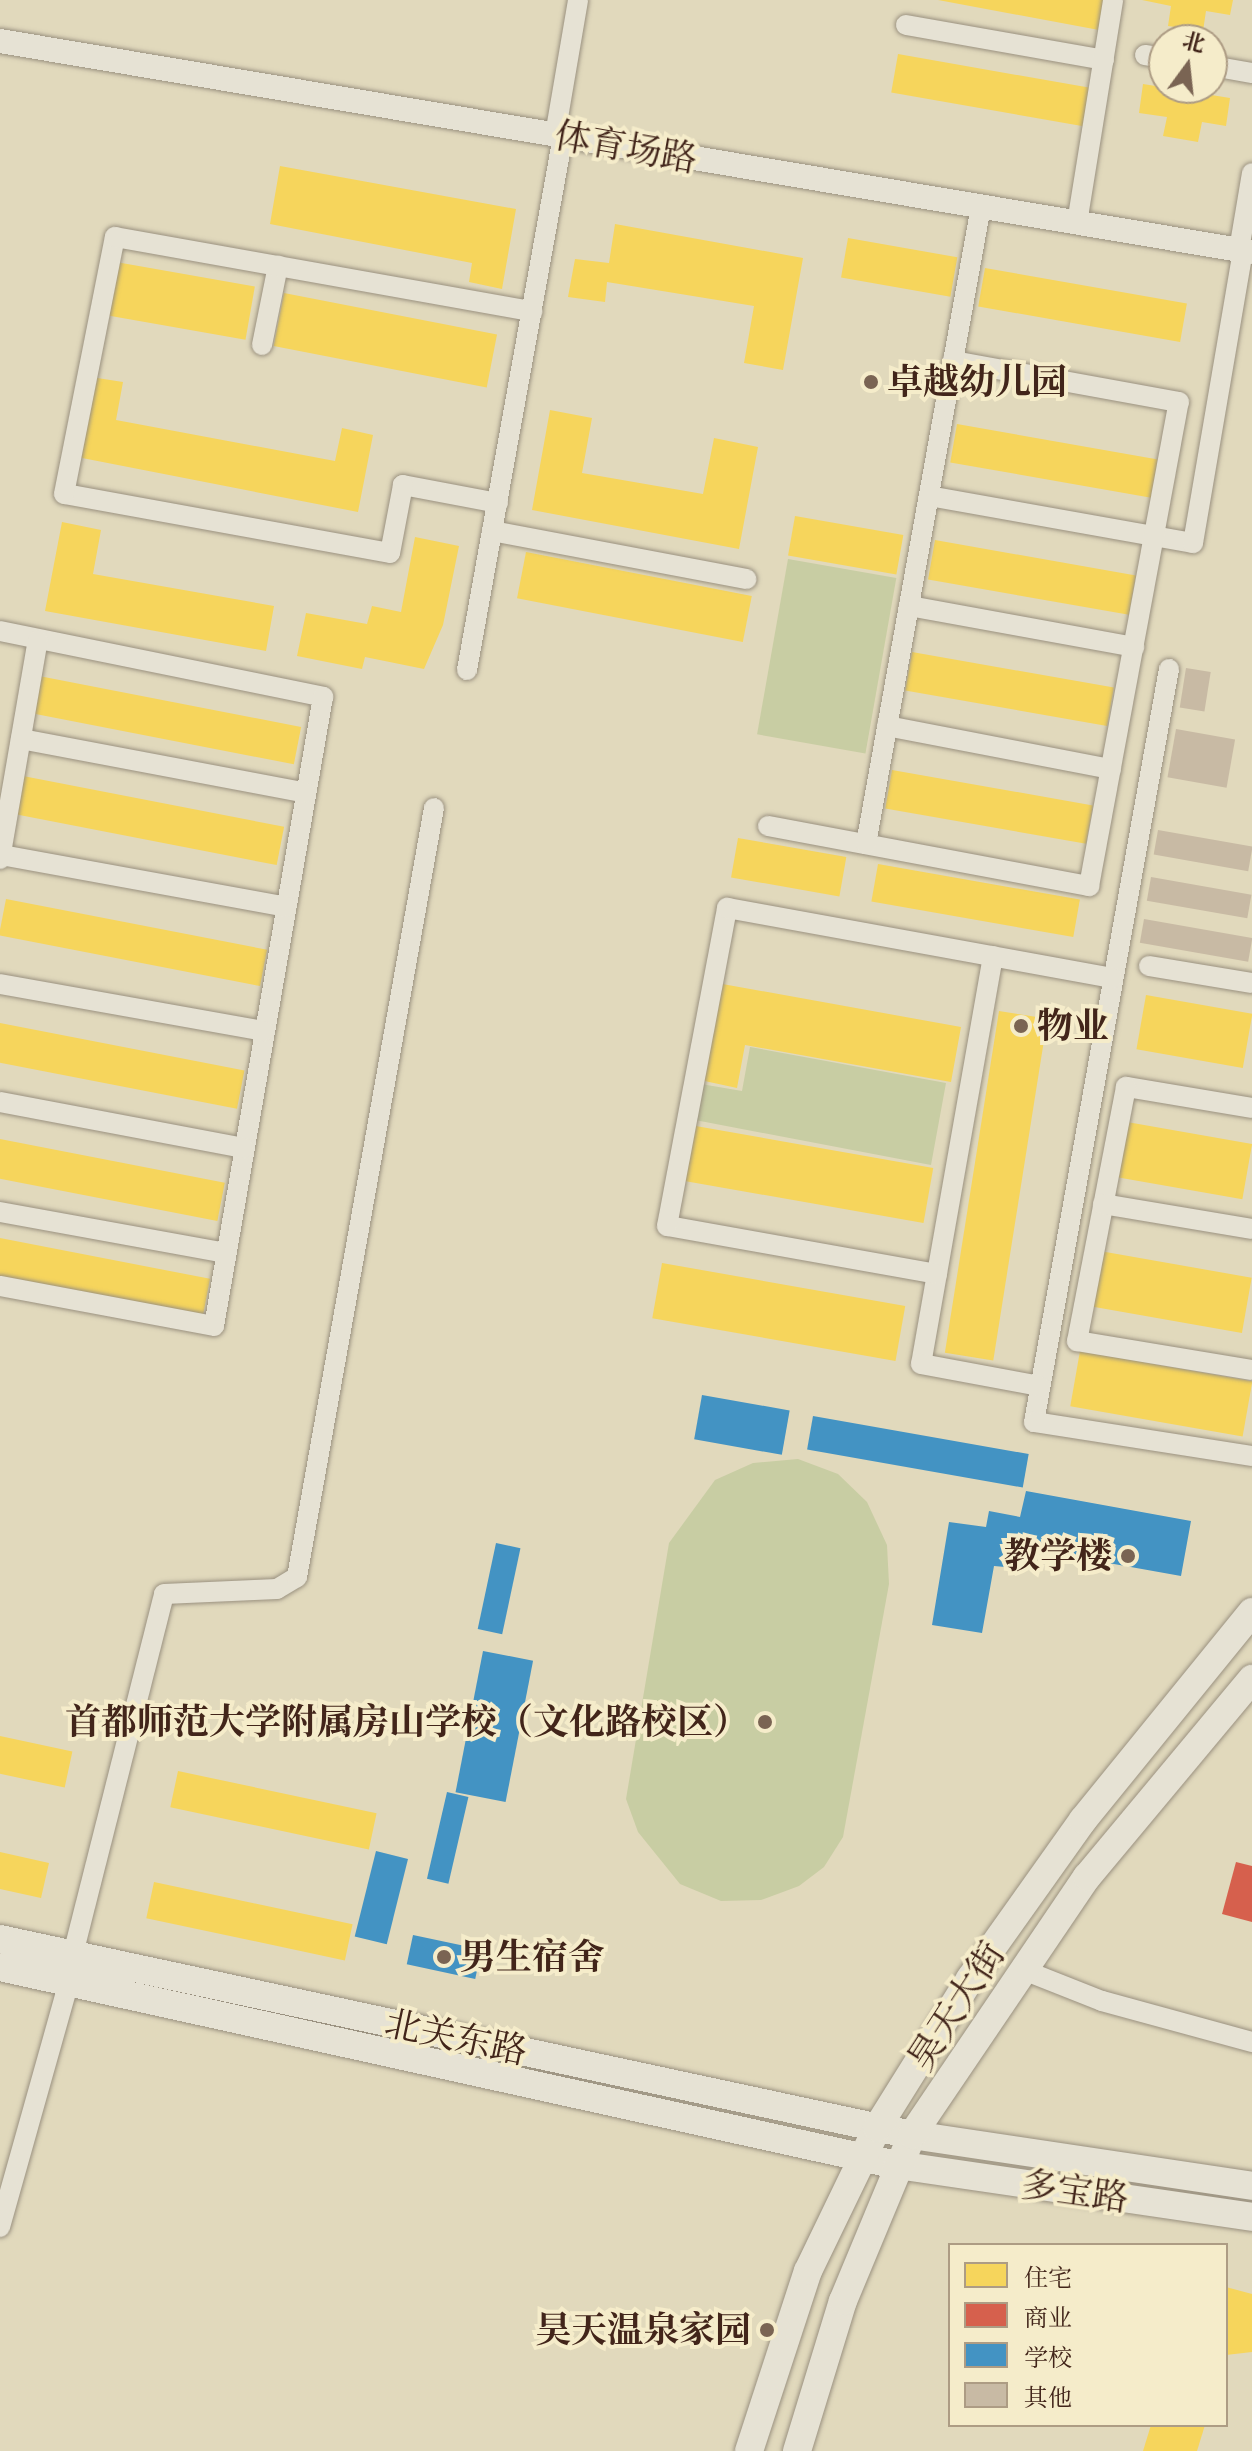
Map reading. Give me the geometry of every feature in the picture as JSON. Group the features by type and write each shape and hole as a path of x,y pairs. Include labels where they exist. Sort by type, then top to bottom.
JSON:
{"main road":[{"name":"昊天大街","path":"749,2451 808,2271 877,2128 970,1979 1083,1820 1252,1612"},
{"name":"昊天大街","path":"797,2451 843,2301 912,2135 1021,1969 1087,1877 1252,1679"},
{"name":"北关东路","path":"0,1939 71,1968 897,2165"},
{"name":"北关东路","path":"0,1967 71,1968 912,2135"},
{"name":"多宝路","path":"912,2135 1252,2186"},
{"name":"多宝路","path":"897,2165 1252,2217"}],"street":[{"path":"467,670 532,311 578,0"},
{"path":"1077,223 1113,0"},
{"path":"906,25 1104,60"},
{"name":"体育场路","path":"0,41 1245,251"},
{"path":"1228,69 1252,73"},
{"path":"929,496 1193,543 1245,251 1252,173"},
{"path":"866,844 981,206"},
{"path":"498,503 403,485 390,553 64,494 115,237 532,311"},
{"path":"262,345 278,266"},
{"path":"768,826 1089,886 1179,402 953,361"},
{"path":"492,531 747,579"},
{"path":"909,606 1134,647"},
{"path":"0,631 323,697 214,1326 0,1286"},
{"path":"38,640 0,857 286,907"},
{"path":"1169,669 1034,1422 1252,1456"},
{"path":"887,726 1111,769"},
{"path":"21,739 306,793"},
{"path":"0,2227 71,1968 164,1594 277,1589 297,1577 434,808"},
{"path":"937,1274 667,1226 727,908 1113,978"},
{"path":"993,956 921,1364 1040,1386"},
{"path":"1149,966 1252,983"},
{"path":"0,984 264,1031"},
{"path":"1252,1108 1126,1087 1077,1341 1252,1370"},
{"path":"0,1102 244,1148"},
{"path":"1103,1204 1252,1229"},
{"path":"0,1212 225,1253"},
{"path":"1021,1969 1102,2001 1252,2042"}],"green space":[{"path":"788,559 896,578 865,753 757,734"},
{"path":"750,1047 946,1083 931,1165 695,1120 701,1084 742,1091"},
{"path":"798,1459 838,1474 867,1502 887,1545 889,1584 843,1837 824,1867 799,1886 761,1900 721,1901 680,1884 638,1832 626,1799 669,1543 715,1480 753,1463"}],"building: 住宅":[{"path":"938,0 1105,0 1099,30"},
{"path":"1142,0 1233,0 1230,15 1206,11 1204,24 1168,24 1171,6"},
{"path":"898,54 1090,88 1083,126 891,92"},
{"path":"1143,84 1148,85 1148,104 1228,104 1230,98 1226,126 1202,122 1198,142 1163,136 1167,117 1139,113"},
{"path":"280,166 516,209 502,289 469,282 472,263 270,224"},
{"path":"615,224 803,258 783,370 744,363 754,306 607,282 605,302 568,297 575,259 609,263"},
{"path":"848,238 957,257 950,297 841,277"},
{"path":"116,262 255,286 245,340 107,315"},
{"path":"985,268 1187,304 1180,342 978,306"},
{"path":"284,293 497,334 487,387 274,346"},
{"path":"91,377 123,382 116,420 335,461 342,428 373,435 358,512 77,457"},
{"path":"550,410 592,418 582,473 703,494 714,438 758,447 739,549 532,510"},
{"path":"957,424 1158,459 1151,498 950,462"},
{"path":"795,516 903,535 896,574 788,555"},
{"path":"62,522 101,530 93,574 274,606 266,651 45,611"},
{"path":"415,537 459,546 443,625 424,669 365,657 362,669 297,656 306,613 367,624 372,606 401,612"},
{"path":"935,540 1136,575 1129,615 928,579"},
{"path":"526,552 752,596 743,642 517,598"},
{"path":"912,652 1114,688 1107,726 905,690"},
{"path":"39,676 301,727 294,764 32,713"},
{"path":"892,770 1093,805 1086,844 885,808"},
{"path":"23,776 284,827 277,865 16,814"},
{"path":"738,838 846,857 839,896 731,877"},
{"path":"878,864 1080,900 1073,937 871,901"},
{"path":"6,899 267,950 260,986 0,936"},
{"path":"717,983 961,1027 951,1082 745,1045 737,1088 700,1080"},
{"path":"1146,995 1252,1014 1243,1068 1136,1049"},
{"path":"999,1011 1047,1019 993,1360 945,1353"},
{"path":"0,1023 244,1071 237,1109 0,1063"},
{"path":"1127,1122 1252,1144 1242,1199 1117,1177"},
{"path":"690,1125 933,1168 924,1223 680,1180"},
{"path":"0,1139 225,1183 217,1221 0,1179"},
{"path":"0,1238 210,1279 203,1316 0,1277"},
{"path":"1100,1251 1252,1278 1242,1333 1090,1306"},
{"path":"662,1263 905,1306 896,1361 652,1318"},
{"path":"1080,1351 1252,1381 1243,1437 1070,1406"},
{"path":"0,1736 72,1751 65,1788 0,1774"},
{"path":"178,1771 377,1813 369,1849 170,1807"},
{"path":"0,1852 49,1863 41,1898 0,1889"},
{"path":"154,1882 353,1924 345,1960 146,1918"},
{"path":"1228,2288 1252,2294 1252,2352 1228,2355"},
{"path":"1150,2427 1204,2427 1197,2451 1143,2451"}],"building: 商业":[{"path":"1236,1862 1252,1866 1252,1922 1222,1914"}],"building: 学校":[{"path":"702,1395 790,1410 782,1455 694,1439"},
{"path":"813,1416 1029,1454 1023,1488 807,1449"},
{"name":"教学楼","path":"1026,1491 1191,1521 1181,1576 1019,1547 1016,1568 994,1566 982,1633 932,1625 949,1522 986,1527 989,1511 1020,1517"},
{"path":"496,1543 520,1548 502,1634 478,1629"},
{"path":"483,1651 533,1661 506,1802 456,1792"},
{"path":"447,1792 468,1797 448,1884 427,1879"},
{"path":"376,1851 408,1859 387,1944 355,1936"},
{"name":"男生宿舍","path":"413,1935 481,1950 475,1979 407,1964"}],"building: 其他":[{"path":"1186,668 1211,672 1204,711 1180,708"},
{"path":"1176,729 1235,739 1227,788 1167,777"},
{"path":"1158,830 1252,847 1248,871 1154,855"},
{"path":"1151,877 1251,895 1247,918 1147,901"},
{"path":"1144,919 1252,938 1248,962 1140,943"}],"place":[{"name":"卓越幼儿园","path":"871,382"},
{"name":"物业","path":"1021,1026"},
{"name":"教学楼","path":"1128,1556"},
{"name":"首都师范大学附属房山学校（文化路校区）","path":"765,1722"},
{"name":"男生宿舍","path":"444,1957"},
{"name":"昊天温泉家园","path":"767,2330"}]}
